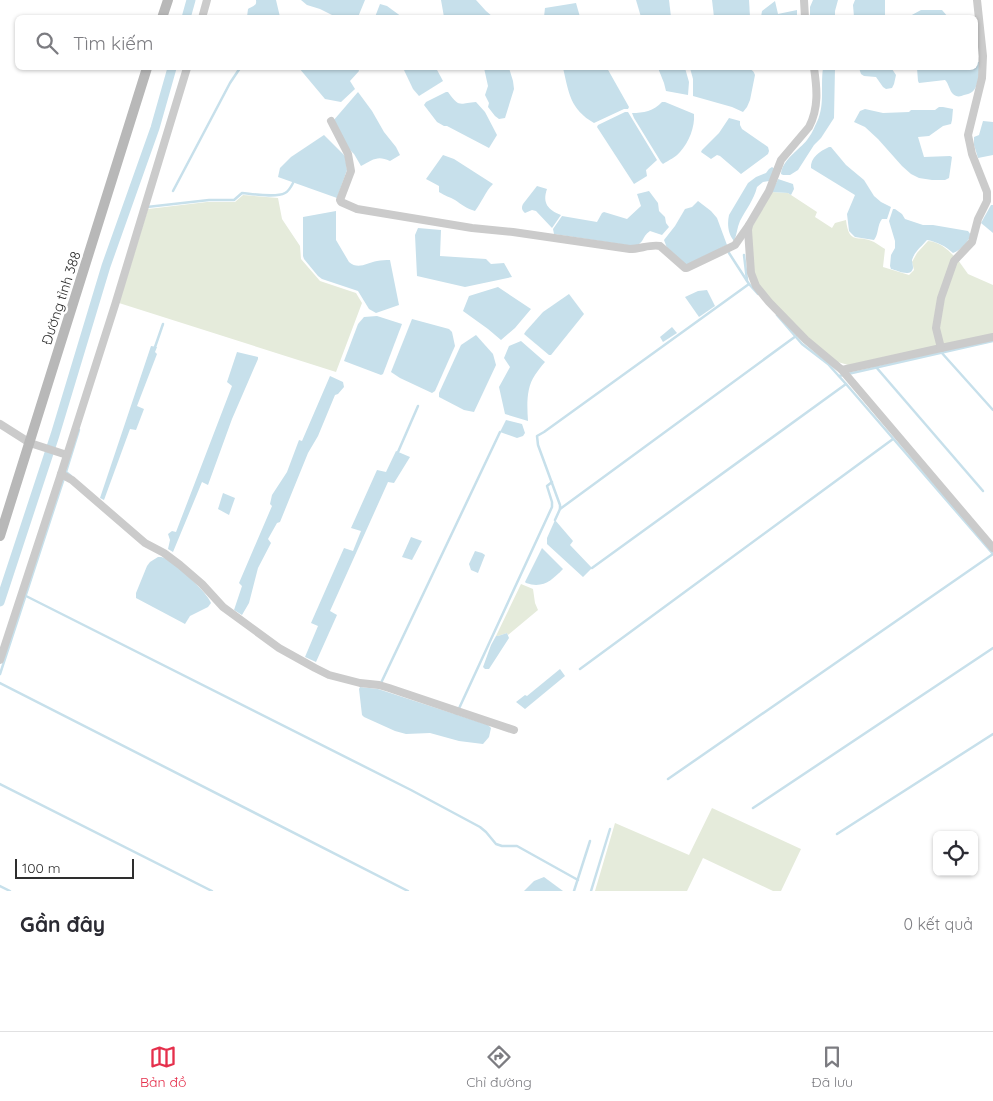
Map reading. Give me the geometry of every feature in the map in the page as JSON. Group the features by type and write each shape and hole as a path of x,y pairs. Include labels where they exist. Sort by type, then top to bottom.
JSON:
{"main road":[{"path":"163,15 168,0"},
{"name":"Đường tỉnh 388","path":"0,536 32,444 146,70"}],"street":[{"path":"203,15 207,0"},
{"path":"804,0 804,15"},
{"path":"941,348 936,328 943,292 954,261 972,242 978,219 988,198 972,154 968,135 982,78 983,56 977,0"},
{"path":"0,660 61,474 186,70"},
{"path":"331,121 348,154 351,171 340,200 357,209 472,228 638,250 656,245 660,246 685,268 735,245 749,225 769,191 781,160 812,121 815,113 817,90 814,70"},
{"path":"749,225 751,273 756,286 806,340 842,370 993,548"},
{"path":"842,370 993,337"},
{"path":"0,424 32,444 66,454"},
{"path":"61,474 72,480 146,543 180,565 202,584 223,607 270,642 315,668 329,675 389,688 514,730"}],"green space":[{"path":"772,192 788,193 817,212 815,217 832,228 835,223 846,220 847,228 852,236 874,242 885,249 883,267 909,275 914,270 912,262 917,253 928,241 940,244 949,251 955,257 939,298 939,346 852,366 834,361 813,345 770,301 753,275 750,231"},
{"path":"243,195 278,198 282,219 300,246 301,259 320,281 356,293 362,303 336,372 119,303 148,209 207,202 235,202"},
{"path":"958,260 968,274 993,285 993,335 942,346 938,328 943,298"},
{"path":"521,584 533,589 538,610 508,635 507,633 496,636"},
{"path":"712,808 801,849 781,891 773,891 703,858 687,891 595,891 615,823 689,855"}],"water":[{"path":"256,0 276,0 280,15 247,15 248,9 255,5"},
{"path":"301,0 365,0 359,15 332,15 307,5"},
{"path":"441,0 476,0 491,15 444,15"},
{"path":"636,0 669,0 671,15 640,15"},
{"path":"712,0 749,0 750,15 714,15"},
{"path":"813,0 838,0 835,15 810,15 810,7"},
{"path":"855,0 885,0 885,15 854,15 853,5"},
{"path":"775,1 778,14 797,10 797,15 761,15 762,11"},
{"path":"576,3 579,15 544,15 545,8"},
{"path":"380,4 387,6 399,15 376,15"},
{"path":"921,10 942,10 946,15 912,15"},
{"path":"978,62 980,62 977,83 974,90 968,94 954,95 945,80 919,83 917,70 978,70"},
{"path":"301,70 359,70 350,81 355,89 341,102 325,99"},
{"path":"404,70 437,70 443,81 419,96 413,89"},
{"path":"484,70 510,70 514,89 505,118 499,119 488,107 489,103 485,95 488,86"},
{"path":"563,70 608,70 629,107 594,123 586,118 575,106 569,93"},
{"path":"659,70 686,70 689,82 688,95 666,91"},
{"path":"691,70 752,70 755,75 750,100 743,112 693,96 693,79"},
{"path":"823,70 835,70 834,118 798,170 790,175 783,175 781,174 784,164 807,140 818,119 822,104"},
{"path":"860,70 893,70 896,75 892,88 886,89 876,77 861,74"},
{"path":"358,92 400,155 390,161 378,158 361,166 347,147 333,121"},
{"path":"446,92 459,103 476,102 485,112 497,135 489,148 437,122 424,105 426,102"},
{"path":"662,102 694,114 691,134 686,144 678,154 663,164 632,113 648,111"},
{"path":"939,107 953,109 951,124 943,126 929,136 918,137 924,157 952,157 949,178 945,180 919,178 911,174 865,127 854,122 860,111 865,109 883,113 935,110"},
{"path":"628,112 657,160 646,170 647,176 634,184 597,127"},
{"path":"729,118 740,121 742,129 768,147 769,151 768,154 741,174 720,156 717,155 711,159 701,152 719,133"},
{"path":"983,121 993,122 993,155 978,158 974,137 979,135"},
{"path":"324,135 345,156 347,170 337,198 278,177 280,168 291,157"},
{"path":"829,147 864,180 874,196 891,207 887,219 880,221 874,240 855,237 849,231 847,214 855,195 811,168 812,161 816,155"},
{"path":"443,155 454,159 493,184 475,211 439,192 439,186 426,179"},
{"path":"772,167 775,169 769,181 763,182 757,187 740,221 734,241 728,229 729,215 748,183 766,173"},
{"path":"778,179 793,184 794,189 791,195 788,193 772,192"},
{"path":"537,186 547,189 545,198 547,205 561,215 552,228 536,211 532,210 525,213 522,209 523,204"},
{"path":"649,191 658,203 659,211 665,217 669,227 662,235 650,231 639,244 633,246 554,234 553,229 562,216 597,222 604,212 627,219 641,206 637,194"},
{"path":"698,201 717,218 727,245 686,265 667,248 664,240 685,209 692,207"},
{"path":"991,205 993,205 993,233 981,223"},
{"path":"893,209 902,214 905,219 923,225 968,231 971,235 964,246 953,253 935,242 927,240 913,257 913,268 910,273 891,269 891,255 895,248 895,241 889,221"},
{"path":"336,211 336,240 349,262 359,266 390,260 399,305 376,313 369,309 358,291 322,279 304,259 303,217"},
{"path":"418,228 441,230 440,256 486,259 491,264 504,263 512,277 465,287 417,276 415,235"},
{"path":"498,287 531,309 515,328 501,340 463,311 469,296"},
{"path":"707,290 715,306 699,317 685,297 698,291"},
{"path":"569,294 584,314 551,355 549,355 524,334 543,312"},
{"path":"377,316 402,324 381,375 344,361 358,324 364,317"},
{"path":"412,319 449,329 452,332 455,346 435,391 432,393 391,372"},
{"path":"672,327 677,333 663,342 660,337"},
{"path":"476,335 493,354 496,365 474,412 464,410 439,397 439,393 461,345"},
{"path":"521,341 545,362 535,375 530,386 527,403 528,421 505,414 499,387 510,367 504,358 509,346"},
{"path":"151,346 157,347 155,352 157,354 137,406 144,409 136,430 130,429 104,500 100,498"},
{"path":"237,352 258,357 258,359 232,419 208,485 202,482 173,552 168,549 170,540 168,534 172,531 176,532 232,386 227,382"},
{"path":"330,376 343,382 344,387 335,395 318,436 308,453 280,522 277,523 268,539 271,543 258,568 249,603 242,615 234,610 242,586 239,583 272,506 270,504 272,495 287,472 299,440 302,441"},
{"path":"506,420 522,424 525,433 523,436 517,438 500,432"},
{"path":"396,451 410,457 394,483 388,482 330,611 337,615 316,662 305,657 318,626 311,623 344,548 353,551 361,531 351,528 377,470 386,472"},
{"path":"223,493 235,498 229,515 218,509"},
{"path":"555,520 573,541 570,545 592,568 583,577 547,544 547,538"},
{"path":"411,537 422,541 412,560 402,557"},
{"path":"542,548 563,569 551,580 542,584 532,585 526,583 525,582"},
{"path":"475,551 485,555 478,573 471,570 469,564"},
{"path":"158,557 166,559 184,572 209,598 211,603 208,607 190,616 185,624 136,598 136,593 147,566"},
{"path":"507,633 509,638 489,669 485,669 483,667 496,636"},
{"path":"560,669 565,676 525,709 516,702 525,695 527,696"},
{"path":"360,687 378,689 488,725 491,728 489,737 483,744 459,741 430,733 406,734 395,731 362,715"},
{"path":"544,877 563,891 524,891 534,881"}],"waterway":[{"path":"187,15 191,0"},
{"path":"0,602 55,435 106,266 155,128 171,70"},
{"path":"173,191 239,70"},
{"path":"147,207 209,200 234,200 242,193 276,195 288,191 293,183"},
{"path":"729,253 749,284 758,294"},
{"path":"744,255 747,280"},
{"path":"749,284 537,436 538,445 560,509 796,336"},
{"path":"777,315 802,344 828,364 993,554"},
{"path":"155,347 163,324"},
{"path":"839,376 993,341"},
{"path":"941,352 993,410"},
{"path":"876,367 983,491"},
{"path":"592,568 846,384"},
{"path":"398,452 418,406"},
{"path":"71,476 66,472 79,430"},
{"path":"381,683 500,432"},
{"path":"580,669 893,439"},
{"path":"0,674 64,478"},
{"path":"456,715 552,507 547,486 552,482"},
{"path":"555,520 560,509"},
{"path":"668,779 993,554"},
{"path":"26,596 411,790 480,827 496,844 517,846 578,880"},
{"path":"753,808 993,648"},
{"path":"0,683 408,891"},
{"path":"837,834 993,734"},
{"path":"0,784 212,891"},
{"path":"591,891 610,829"},
{"path":"574,891 590,841"},
{"path":"0,886 10,891"}]}
